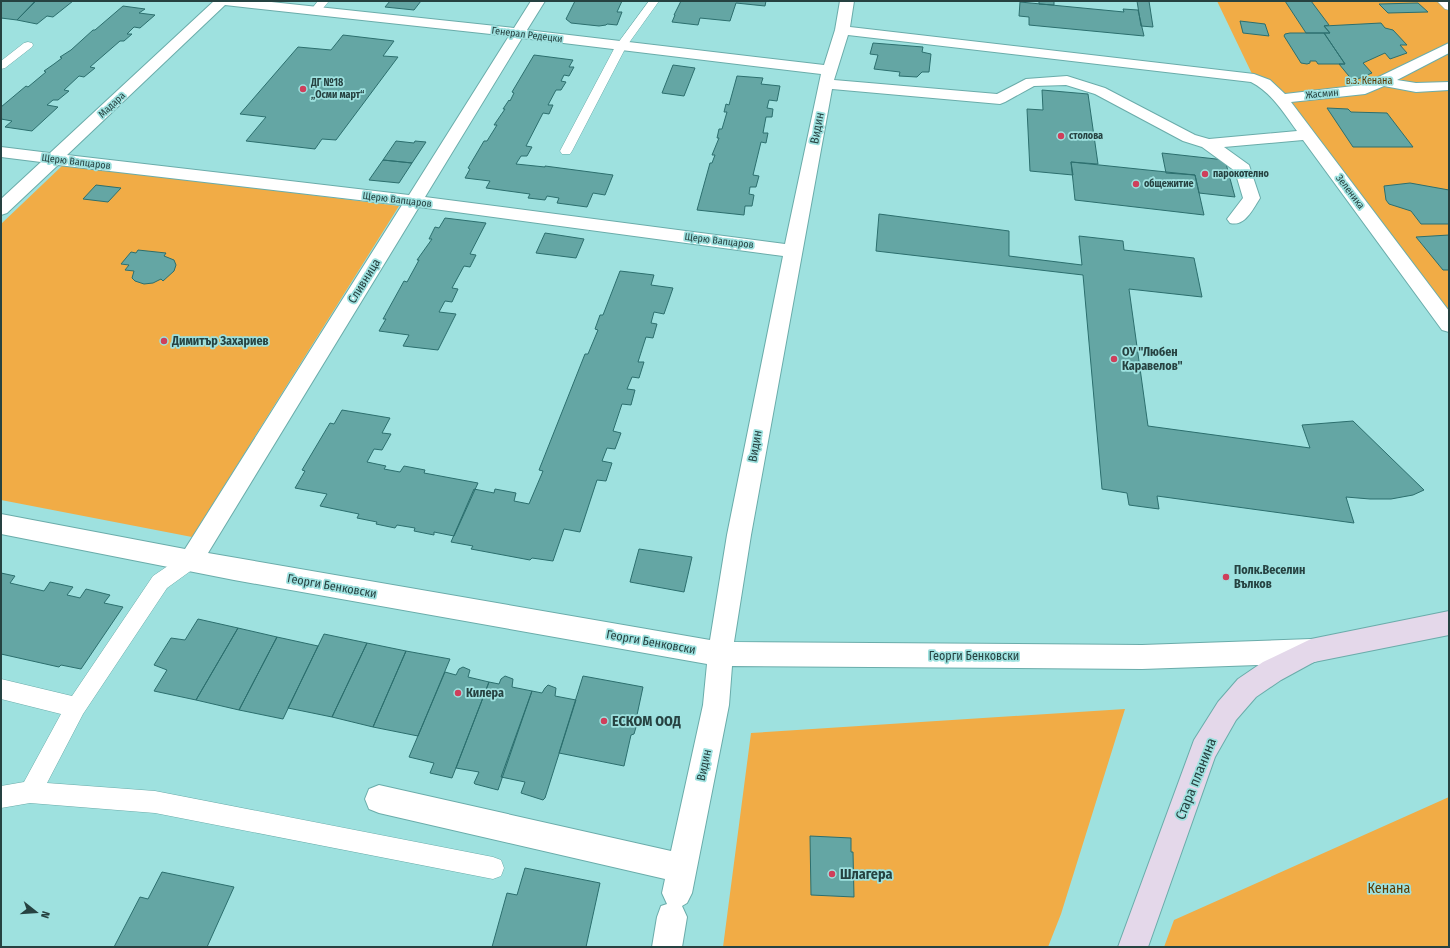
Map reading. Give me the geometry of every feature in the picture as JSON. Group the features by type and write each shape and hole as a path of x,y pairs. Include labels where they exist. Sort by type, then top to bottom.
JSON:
{"main road":[{"name":"Стара планина","path":"1133,947 1204,750 1227,711 1247,688 1272,671 1311,651 1449,623"}],"street":[{"name":"Генерал Редецки","path":"223,1 518,33 827,77 1000,99 1031,82 1067,80 1100,91 1189,138 1208,144"},
{"name":"Мадара","path":"1,210 223,1"},
{"name":"Сливница","path":"190,561 538,1"},
{"name":"Видин","path":"667,947 716,706 720,654 739,535 793,251 827,77 842,30 847,1"},
{"name":"Зеленика","path":"842,30 1239,76 1254,78 1265,83 1281,98 1449,325"},
{"name":"Жасмин","path":"1281,98 1352,92 1370,88 1449,47"},
{"path":"1384,81 1411,88 1422,89 1449,86"},
{"path":"1208,144 1308,135"},
{"path":"1208,144 1243,169 1252,198 1236,219"},
{"name":"Щерю Вапцаров","path":"1,152 413,201 793,251"},
{"name":"Георги Бенковски","path":"1,524 190,561 720,654 1142,657 1311,651"},
{"path":"379,799 677,893"}],"lane":[{"path":"315,11 324,1"},
{"path":"566,152 621,47 654,1"},
{"path":"1442,1 1449,7"},
{"path":"1,66 28,45"},
{"path":"30,792 76,707 160,582 190,561"},
{"path":"1,689 76,707"},
{"path":"1,797 30,792 155,802 494,868"}],"green space":[{"name":"в.з. Кенана","path":"1217,1 1449,1 1449,325 1281,99 1254,78"},
{"path":"64,164 399,206 192,537 1,500 1,224"},
{"path":"1125,709 1061,914 1048,947 723,947 751,733"},
{"name":"Кенана","path":"1449,797 1449,947 1164,947 1174,920"}],"building":[{"path":"1,1 35,1 17,20 1,18"},
{"path":"36,1 73,1 53,17 47,16 37,24 17,20"},
{"path":"390,1 421,1 414,10 385,7"},
{"path":"575,1 622,1 617,12 622,12 617,25 607,24 599,26 571,23 566,19"},
{"path":"681,1 766,1 765,6 736,3 730,21 700,18 698,25 672,22"},
{"path":"1039,1 1054,1 1054,5 1039,4"},
{"path":"1137,1 1149,1 1153,27 1141,26"},
{"path":"1285,1 1311,1 1329,25 1324,26 1330,33 1306,33"},
{"path":"1020,2 1124,12 1123,9 1138,10 1144,36 1029,25 1029,17 1019,16"},
{"path":"1418,3 1428,12 1388,13 1379,4"},
{"path":"123,6 145,9 139,13 155,15 140,28 134,27 127,34 132,34 124,41 120,41 90,67 95,68 84,77 79,76 64,90 69,91 58,100 53,100 47,105 58,107 32,131 5,127 12,121 1,119 1,107 26,86 28,87 46,72 44,71 62,58 60,57 71,50"},
{"path":"1240,21 1265,24 1269,36 1243,33"},
{"path":"1381,23 1385,28 1393,30 1407,45 1400,45 1407,53 1390,59 1385,53 1363,63 1372,73 1353,81 1339,64 1345,64 1324,33 1330,33 1324,26"},
{"path":"1324,33 1345,64 1318,64 1316,61 1310,61 1310,63 1307,64 1301,63 1284,36 1285,34"},
{"path":"343,35 394,41 383,56 398,57 336,140 322,139 315,149 246,141 266,117 240,114 298,47 331,50"},
{"path":"873,43 923,47 922,52 931,54 929,72 922,72 917,77 899,76 900,72 874,69 878,55 870,54"},
{"path":"534,55 573,60 569,67 574,67 569,76 564,75 561,81 566,82 561,90 556,90 548,105 553,105 549,114 543,113 526,146 532,147 527,156 521,156 516,164 545,166 613,175 605,195 593,193 587,207 557,203 559,198 547,196 545,200 528,198 530,194 486,188 490,181 465,178 470,169 468,168 484,141 487,141 497,125 494,125 505,109 503,109 509,100 510,101 514,93 512,92"},
{"path":"673,65 695,68 684,96 662,93"},
{"path":"737,76 763,78 761,84 780,86 777,101 769,100 767,108 773,109 772,117 766,117 763,133 768,133 766,143 761,142 753,175 759,176 756,187 750,187 749,194 754,195 752,206 745,206 744,215 697,210 710,163 712,163 715,155 712,155 719,138 717,138 719,129 722,129 727,112 724,112 726,104 729,105"},
{"name":"столова","path":"1042,90 1088,94 1098,164 1071,162 1073,175 1030,171 1027,109 1043,110"},
{"path":"1327,108 1348,109 1351,112 1387,113 1413,147 1353,147"},
{"path":"396,141 414,143 415,141 426,142 412,163 383,160"},
{"name":"парокотелно","path":"1162,153 1225,160 1235,197 1199,193 1195,175 1166,173"},
{"path":"383,160 412,163 399,183 369,180"},
{"name":"общежитие","path":"1071,162 1195,175 1204,215 1075,200"},
{"path":"1410,183 1449,190 1449,224 1421,224 1411,211 1389,204 1386,200 1384,186"},
{"path":"96,185 121,188 108,202 83,199"},
{"name":"ОУ \"Любен Каравелов\"","path":"879,214 1009,231 1009,256 1082,265 1079,236 1123,241 1124,250 1194,258 1202,297 1129,289 1148,426 1310,448 1302,425 1353,421 1424,490 1413,495 1391,499 1346,497 1354,523 1157,496 1159,509 1129,505 1127,493 1102,489 1083,275 876,251"},
{"path":"445,218 486,223 470,254 476,255 470,267 464,266 452,288 458,289 452,302 445,301 439,312 456,314 438,350 403,346 409,335 379,331 386,319 383,319 404,281 407,282 419,260 417,260 432,239 429,239 435,227 439,228"},
{"path":"545,233 584,239 576,258 536,253"},
{"path":"1449,235 1449,270 1443,270 1416,237"},
{"path":"138,250 166,253 164,256 174,260 176,265 174,271 163,281 161,279 153,283 144,284 135,281 132,278 134,271 125,270 129,265 121,264 131,252 136,253"},
{"path":"620,271 654,275 651,285 673,288 664,314 654,312 651,323 657,324 653,338 646,337 638,362 644,362 639,378 632,377 627,389 635,390 631,405 622,404 613,431 621,433 615,449 607,448 602,461 612,463 606,481 597,480 580,532 564,529 553,561 532,558 530,560 471,549 473,546 451,542 474,489 494,493 495,489 516,493 514,501 529,504 543,471 539,470 585,354 588,354 598,330 595,329 600,315 603,315"},
{"path":"342,410 390,418 382,433 391,434 382,450 374,449 367,462 386,466 384,469 400,472 404,466 425,470 424,473 478,483 454,536 434,532 434,535 414,531 415,528 397,525 395,528 376,524 377,522 357,518 359,514 320,506 327,494 295,488 305,471 302,470 330,423 334,424"},
{"path":"639,549 692,557 684,592 630,582"},
{"path":"1,573 15,576 10,583 44,591 50,582 73,587 67,595 80,598 86,589 110,595 104,603 123,607 81,669 61,665 59,667 1,654"},
{"path":"198,619 238,628 196,700 154,691 167,670 154,665 171,638 185,640"},
{"path":"238,628 277,637 239,710 196,700"},
{"path":"324,634 367,643 332,717 288,708"},
{"path":"277,637 318,646 283,719 239,710"},
{"path":"367,643 406,651 373,727 332,717"},
{"path":"406,651 450,659 418,736 373,727"},
{"path":"463,667 470,670 468,677 489,682 452,778 430,773 434,763 409,757 445,672 456,675 459,669"},
{"path":"505,676 513,679 512,687 532,691 498,790 475,784 474,783 479,772 456,768 489,682 499,684 501,679"},
{"name":"ЕСКОМ ООД","path":"583,676 643,687 637,715 639,717 634,734 631,735 624,766 559,753"},
{"path":"548,685 556,688 555,696 576,700 545,798 543,800 521,793 525,782 501,777 532,691 542,693"},
{"name":"Шлагера","path":"810,836 851,838 851,852 853,852 854,897 811,895"},
{"path":"525,868 600,883 586,947 492,947 507,893 517,895"},
{"path":"162,872 234,887 207,947 114,947 140,897 148,899"}],"place":[{"name":"ДГ №18 „Осми март“","path":"303,89"},
{"name":"столова","path":"1061,136"},
{"name":"парокотелно","path":"1205,174"},
{"name":"общежитие","path":"1136,184"},
{"name":"Димитър Захариев","path":"164,341"},
{"name":"ОУ \"Любен Каравелов\"","path":"1114,359"},
{"name":"Полк.Веселин Вълков","path":"1226,577"},
{"name":"Килера","path":"458,693"},
{"name":"ЕСКОМ ООД","path":"604,721"},
{"name":"Шлагера","path":"832,874"}]}
